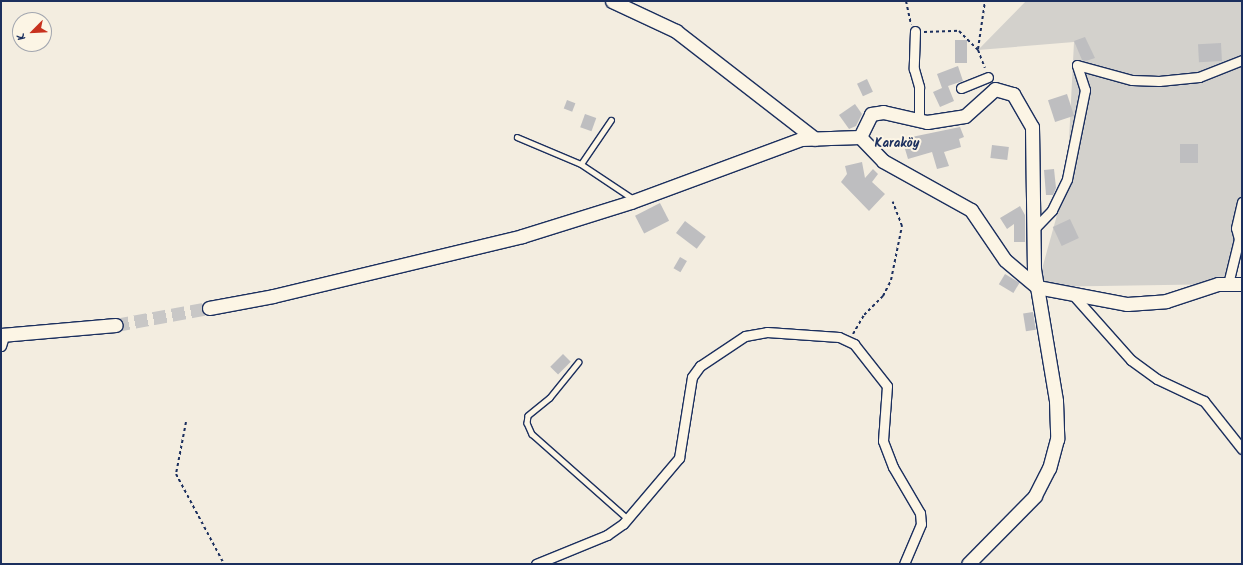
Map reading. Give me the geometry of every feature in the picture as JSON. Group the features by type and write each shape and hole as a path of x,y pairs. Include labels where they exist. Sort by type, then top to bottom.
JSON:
{"street":[{"path":"612,1 676,31 815,139"},
{"path":"915,31 914,69 919,87 919,120"},
{"path":"1032,231 1052,210 1067,179 1085,90 1077,65 1132,80 1159,81 1199,77 1242,60"},
{"path":"961,88 988,76"},
{"path":"860,137 871,114 882,112 927,122 965,116 995,90 1013,94 1032,127 1032,231 1037,287 1056,401 1057,439 1049,468 1035,496 968,564"},
{"path":"209,308 274,296 522,236 635,200 778,147 815,139 860,137 883,161 971,210 1005,260 1037,287 1074,296 1127,304 1166,301 1228,284 1242,284"},
{"path":"1228,284 1240,238 1236,228 1242,202"},
{"path":"1074,296 1131,360 1157,379 1204,402 1242,448"},
{"path":"2,339 116,325"},
{"path":"536,564 607,535 628,519 679,458 692,377 709,357 745,336 756,333 824,335 852,343 887,386 883,441 893,467 920,513 921,524 904,564"}],"lane":[{"path":"581,164 611,120"},
{"path":"517,137 581,164 635,200"},
{"path":"579,362 550,398 528,416 527,423 532,434 628,519"}],"path":[{"path":"906,1 907,16 915,31 959,31 978,50 988,76"},
{"path":"978,50 985,1"},
{"path":"852,343 859,322 883,296 891,280 902,226 893,202"},
{"path":"186,422 176,474 224,564"}],"shaded area":[{"path":"1026,1 1242,1 1242,196 1228,284 1037,287 1067,179 1074,42 978,50"}],"building":[{"path":"1085,37 1095,58 1086,61 1082,60 1074,41"},
{"path":"955,40 967,40 967,63 955,63"},
{"path":"1221,43 1222,61 1199,62 1198,44"},
{"path":"958,66 963,81 948,86 954,101 940,107 933,92 942,88 937,74"},
{"path":"867,79 873,92 863,96 857,84"},
{"path":"1067,94 1074,116 1055,122 1048,100"},
{"path":"567,100 575,103 572,112 564,108"},
{"path":"855,104 862,114 856,126 849,129 839,115"},
{"path":"585,114 596,118 591,131 580,127"},
{"path":"960,127 964,137 959,139 961,147 944,152 949,166 937,169 932,152 908,159 902,139"},
{"path":"1180,144 1198,144 1198,163 1180,163"},
{"path":"992,145 1009,147 1007,160 990,158"},
{"path":"862,162 865,178 873,169 878,174 872,182 885,194 869,211 841,182 847,174 845,166"},
{"path":"1054,169 1056,188 1053,195 1046,195 1044,170"},
{"path":"660,203 669,221 644,234 635,216"},
{"path":"1020,206 1025,215 1025,242 1014,242 1014,224 1007,229 1000,218"},
{"path":"1070,219 1079,238 1062,246 1053,227"},
{"path":"685,221 706,237 697,249 676,233"},
{"path":"680,257 687,261 680,272 674,268"},
{"path":"1005,274 1020,283 1013,293 999,284"},
{"path":"1033,312 1036,330 1026,331 1023,314"},
{"path":"563,354 571,362 558,375 550,367"}],"tunnel":[{"path":"116,325 209,308"}],"district":[{"name":"Karaköy","path":"897,144"}]}
